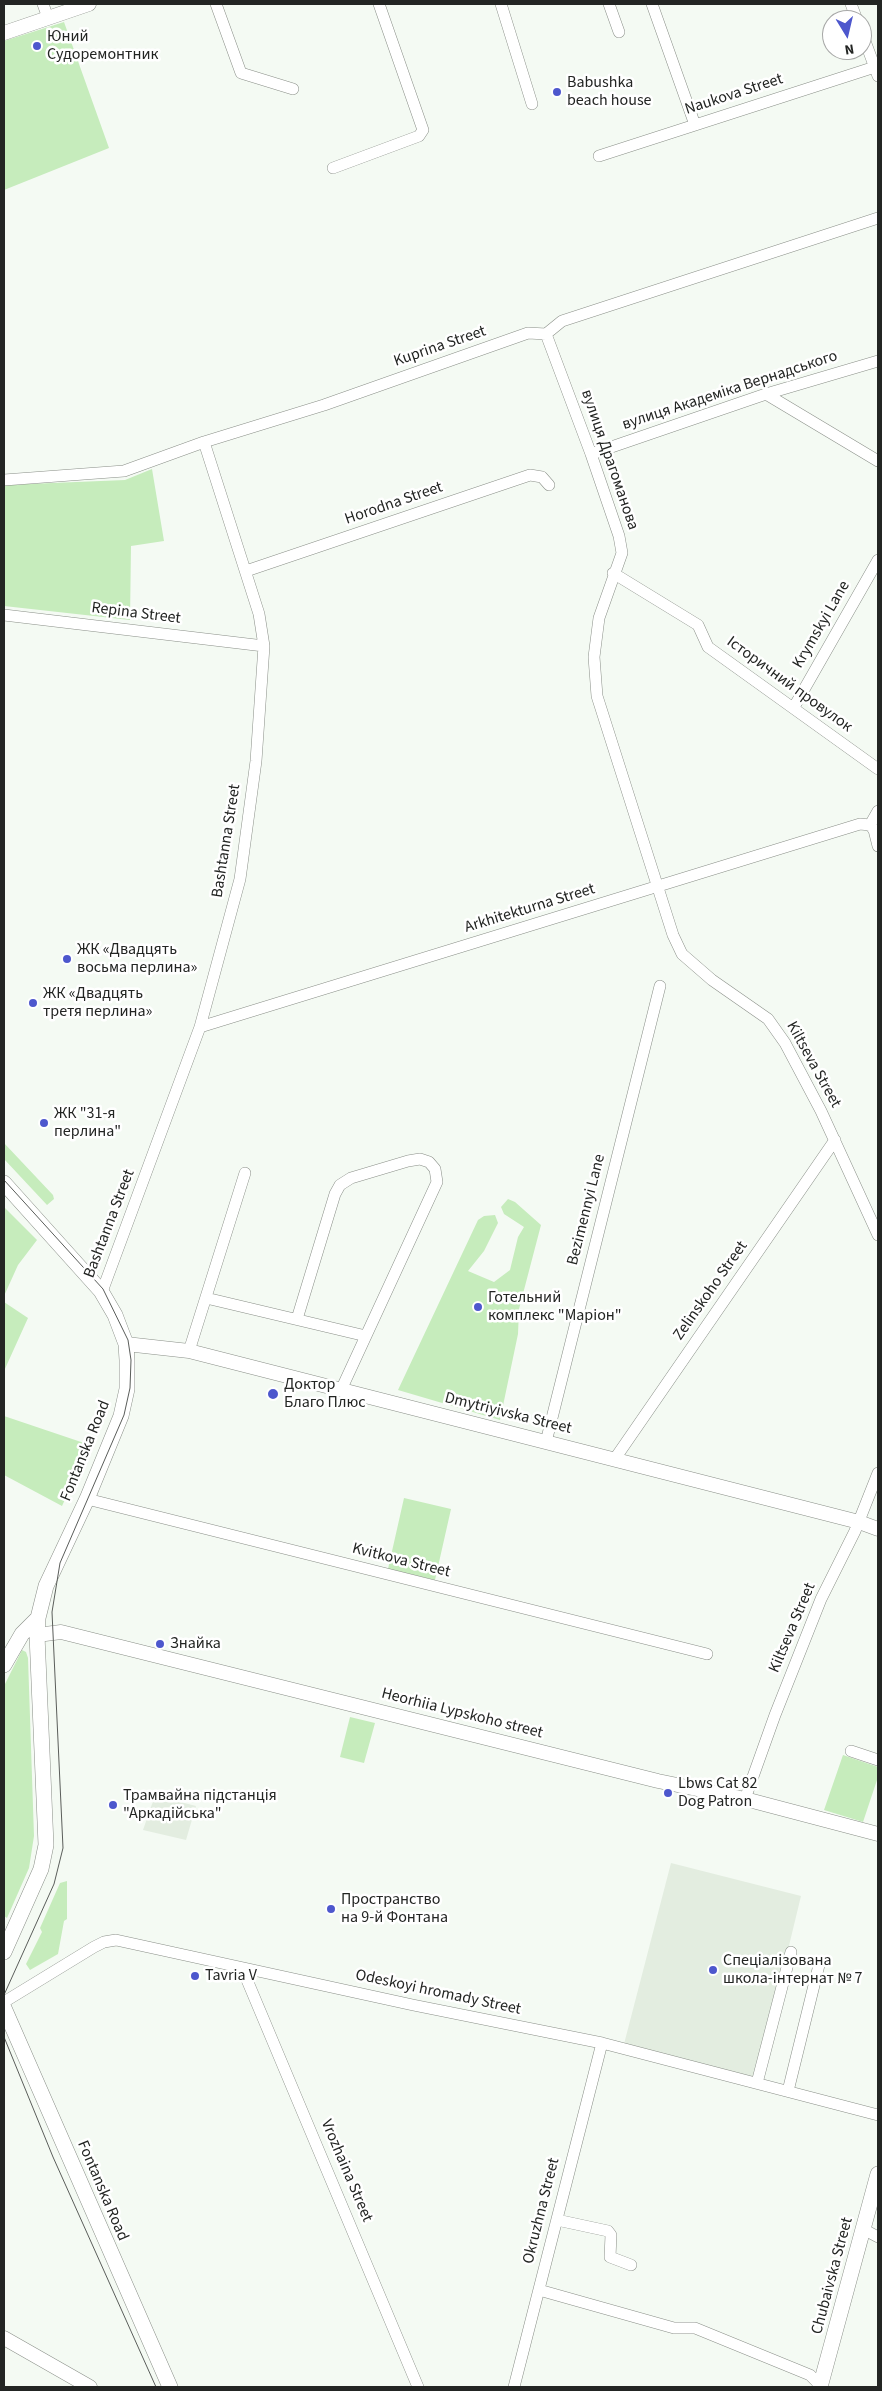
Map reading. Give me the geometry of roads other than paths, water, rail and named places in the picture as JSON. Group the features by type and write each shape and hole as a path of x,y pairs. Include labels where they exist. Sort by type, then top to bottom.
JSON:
{"main road":[{"name":"Fontanska Road","path":"4,1183 101,1291 115,1315 126,1344 127,1390 121,1416 87,1499 46,1586 32,1639 4,1665"},
{"path":"4,1952 41,1869 46,1845 32,1639"},
{"name":"Fontanska Road","path":"4,2008 170,2387"},
{"name":"Chubaivska Street","path":"821,2387 878,2174"}],"street":[{"path":"43,4 48,18"},
{"path":"4,33 89,4"},
{"path":"216,4 240,72 293,90"},
{"path":"333,168 419,136 423,130 379,4"},
{"path":"501,4 532,104"},
{"path":"609,4 619,32"},
{"path":"652,4 695,125"},
{"path":"872,57 877,69"},
{"name":"Naukova Street","path":"599,156 877,69"},
{"path":"546,334 562,321 878,218"},
{"name":"Kuprina Street","path":"4,480 124,470 204,442 324,405 528,333 546,334"},
{"name":"вулиця Драгоманова","path":"546,334 591,454 619,536 622,553 599,618 594,657 597,696 657,887"},
{"name":"вулиця Академіка Вернадського","path":"591,454 766,394 878,361"},
{"path":"766,394 878,461"},
{"name":"Bashtanna Street","path":"101,1291 200,1027 240,879 256,761 264,646 259,614 204,442"},
{"name":"Horodna Street","path":"246,571 530,475 542,477 550,485"},
{"name":"Krymskyi Lane","path":"794,707 878,560"},
{"name":"Історичний провулок","path":"613,574 698,625 708,647 878,769"},
{"path":"595,606 599,618"},
{"name":"Repina Street","path":"4,615 264,646"},
{"path":"878,811 870,825 874,830 878,846"},
{"name":"Arkhitekturna Street","path":"200,1027 860,824 870,825"},
{"name":"Kiltseva Street","path":"657,887 673,935 682,954 712,980 768,1020 785,1043 834,1140 878,1235"},
{"name":"Bezimennyi Lane","path":"546,1442 660,986"},
{"name":"Zelinskoho Street","path":"614,1460 834,1140"},
{"path":"297,1320 335,1194 340,1185 351,1178 420,1159 429,1162 435,1169 437,1182 341,1390"},
{"path":"189,1351 245,1173"},
{"path":"206,1298 366,1336"},
{"name":"Dmytriyivska Street","path":"126,1344 189,1351 859,1522 878,1529"},
{"name":"Kiltseva Street","path":"745,1799 775,1715 822,1599 859,1522 878,1473"},
{"name":"Kvitkova Street","path":"87,1499 707,1654"},
{"name":"Heorhiia Lypskoho street","path":"32,1639 61,1632 658,1781 745,1799 878,1834"},
{"path":"851,1751 878,1760"},
{"name":"Odeskoyi hromady Street","path":"4,2002 104,1942 116,1940 602,2043 878,2115"},
{"path":"757,2084 791,1952"},
{"path":"788,2091 820,1961"},
{"name":"Vrozhaina Street","path":"242,1968 418,2387"},
{"name":"Okruzhna Street","path":"514,2387 602,2043"},
{"path":"557,2220 608,2231 611,2235 610,2257 631,2265"},
{"path":"863,2229 878,2237"},
{"path":"539,2290 674,2328 694,2328 810,2375 821,2387"},
{"path":"4,2338 90,2387"}],"tram line":[{"path":"4,1180 103,1289 128,1340 131,1360 130,1388 124,1415 60,1563 52,1612 63,1848 54,1884 4,1995"},
{"path":"4,2037 53,2157 156,2387"}],"place":[{"name":"Юний Судоремонтник","path":"37,46"},
{"name":"Babushka beach house","path":"557,92"},
{"name":"ЖК «Двадцять восьма перлина»","path":"67,959"},
{"name":"ЖК «Двадцять третя перлина»","path":"33,1003"},
{"name":"ЖК \"31-я перлина\"","path":"44,1123"},
{"name":"Готельний комплекс \"Маріон\"","path":"478,1307"},
{"name":"Доктор Благо Плюс","path":"273,1394"},
{"name":"Знайка","path":"160,1644"},
{"name":"Lbws Cat 82 Dog Patron","path":"668,1793"},
{"name":"Трамвайна підстанція \"Аркадійська\"","path":"113,1805"},
{"name":"Пространство на 9-й Фонтана","path":"331,1909"},
{"name":"Спеціалізована школа-інтернат № 7","path":"713,1970"},
{"name":"Tavria V","path":"195,1976"}]}
